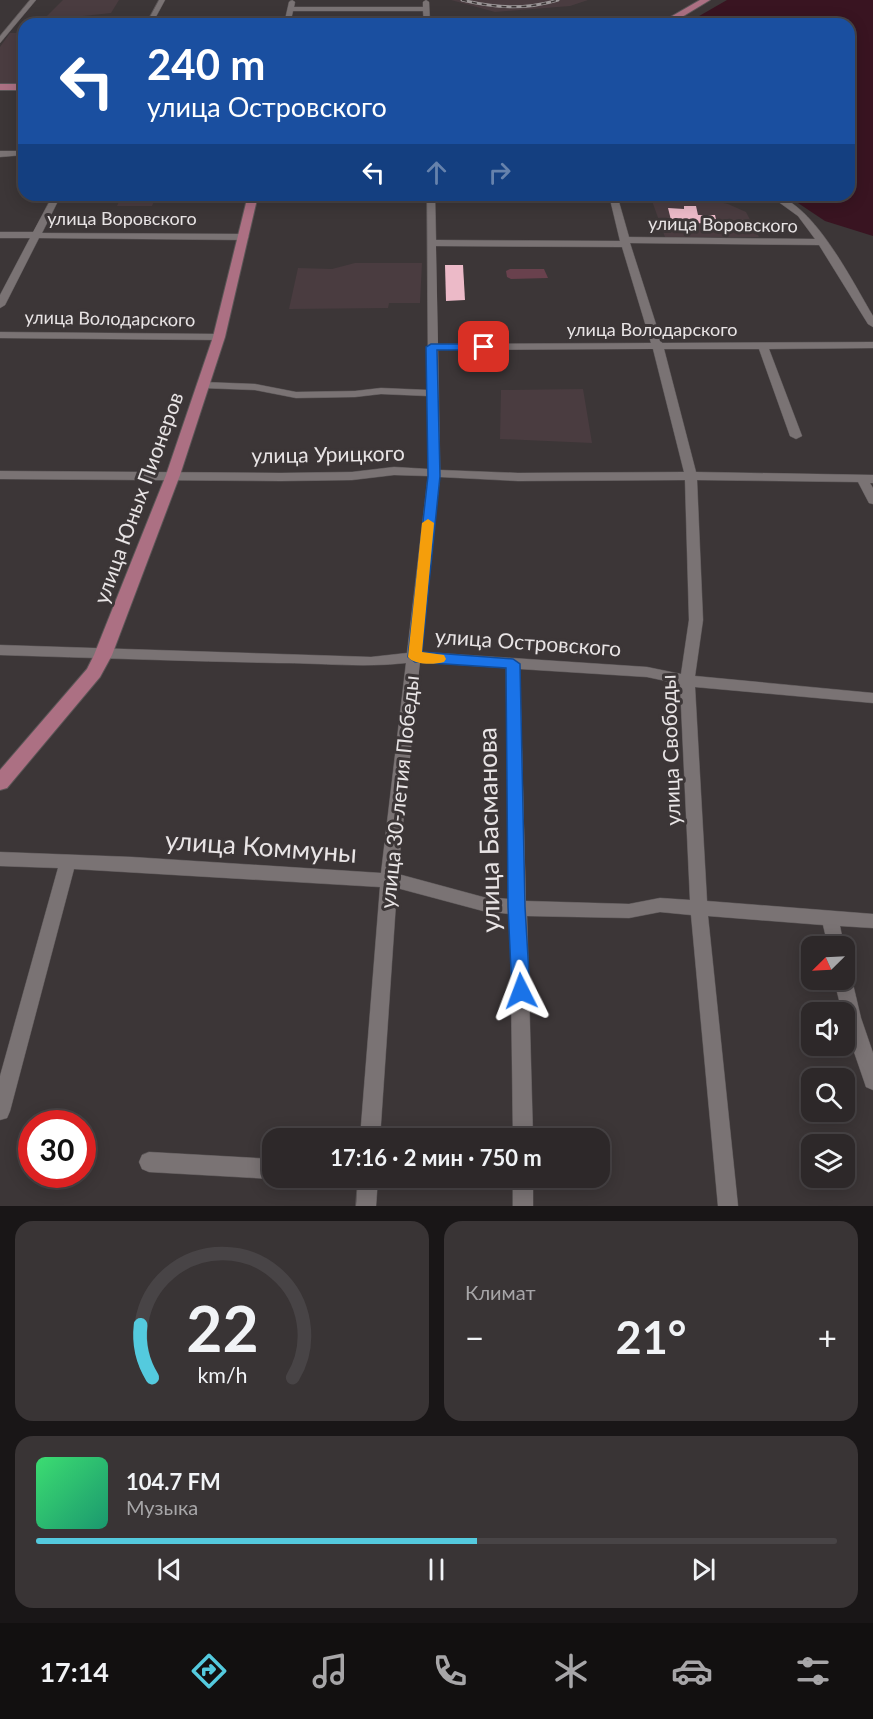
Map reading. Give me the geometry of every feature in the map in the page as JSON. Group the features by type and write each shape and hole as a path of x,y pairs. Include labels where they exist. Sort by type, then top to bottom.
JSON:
{"main road":[{"path":"675,18 706,0"},
{"path":"0,87 18,87"},
{"name":"улица Юных Пионеров","path":"0,783 94,674 103,655 173,475 219,337 252,201"}],"street":[{"path":"19,18 33,0"},
{"path":"152,18 162,0"},
{"path":"288,18 292,0"},
{"path":"426,0 427,18"},
{"path":"290,9 427,9"},
{"path":"0,41 18,19"},
{"path":"0,154 18,153"},
{"path":"0,305 54,201"},
{"name":"улица 30-летия Победы","path":"371,1128 389,880 434,474 431,201"},
{"name":"улица Свободы","path":"615,201 658,348 691,476 696,620 687,680 699,909 728,1206"},
{"path":"782,201 801,214 873,324"},
{"name":"улица Воровского","path":"0,235 244,237"},
{"name":"улица Воровского","path":"432,240 821,242"},
{"name":"улица Володарского","path":"0,334 219,337"},
{"name":"улица Володарского","path":"431,347 658,348 873,345"},
{"path":"763,346 796,436"},
{"path":"203,385 255,387 296,395 432,393"},
{"name":"улица Урицкого","path":"0,475 346,476 385,471 575,477 868,479"},
{"path":"868,479 873,500"},
{"name":"улица Островского","path":"0,650 371,662 415,657 647,672 687,680 873,698"},
{"name":"улица Басманова","path":"513,664 516,907 523,1034 523,1128"},
{"name":"улица Коммуны","path":"0,859 389,880 483,904 516,907 629,911 660,905 873,921"},
{"path":"0,1111 68,861"},
{"path":"830,919 834,936"},
{"path":"845,990 873,1081"},
{"path":"149,1162 262,1168"},
{"path":"366,1206 367,1188"},
{"path":"523,1188 523,1206"}],"shaded area":[{"path":"63,0 119,0 111,13 46,17"},
{"path":"451,0 588,0 570,6 495,12"},
{"path":"727,0 873,0 873,236 825,221 795,201 855,201 855,18 696,18"},
{"path":"10,33 18,33 18,85 0,85 0,47"},
{"path":"119,201 154,201 152,206 117,206"},
{"path":"652,201 714,201 728,204 746,212 759,237 665,237"},
{"path":"355,263 422,263 420,303 389,303 388,308 289,309 298,268 332,269"},
{"path":"544,269 548,278 511,279 507,277 506,271"},
{"path":"583,389 592,443 500,439 501,390"}],"building":[{"path":"684,206 696,206 698,215 715,215 718,228 709,228 708,223 672,224 668,208 684,209"},
{"path":"445,265 463,265 465,300 446,301"}],"railway":[{"path":"462,0 510,7 558,0"}],"slow traffic":[{"path":"428,523 415,657 439,659"}],"route":[{"path":"484,347 431,347 434,476 415,657 513,664 516,907 521,991"}]}
